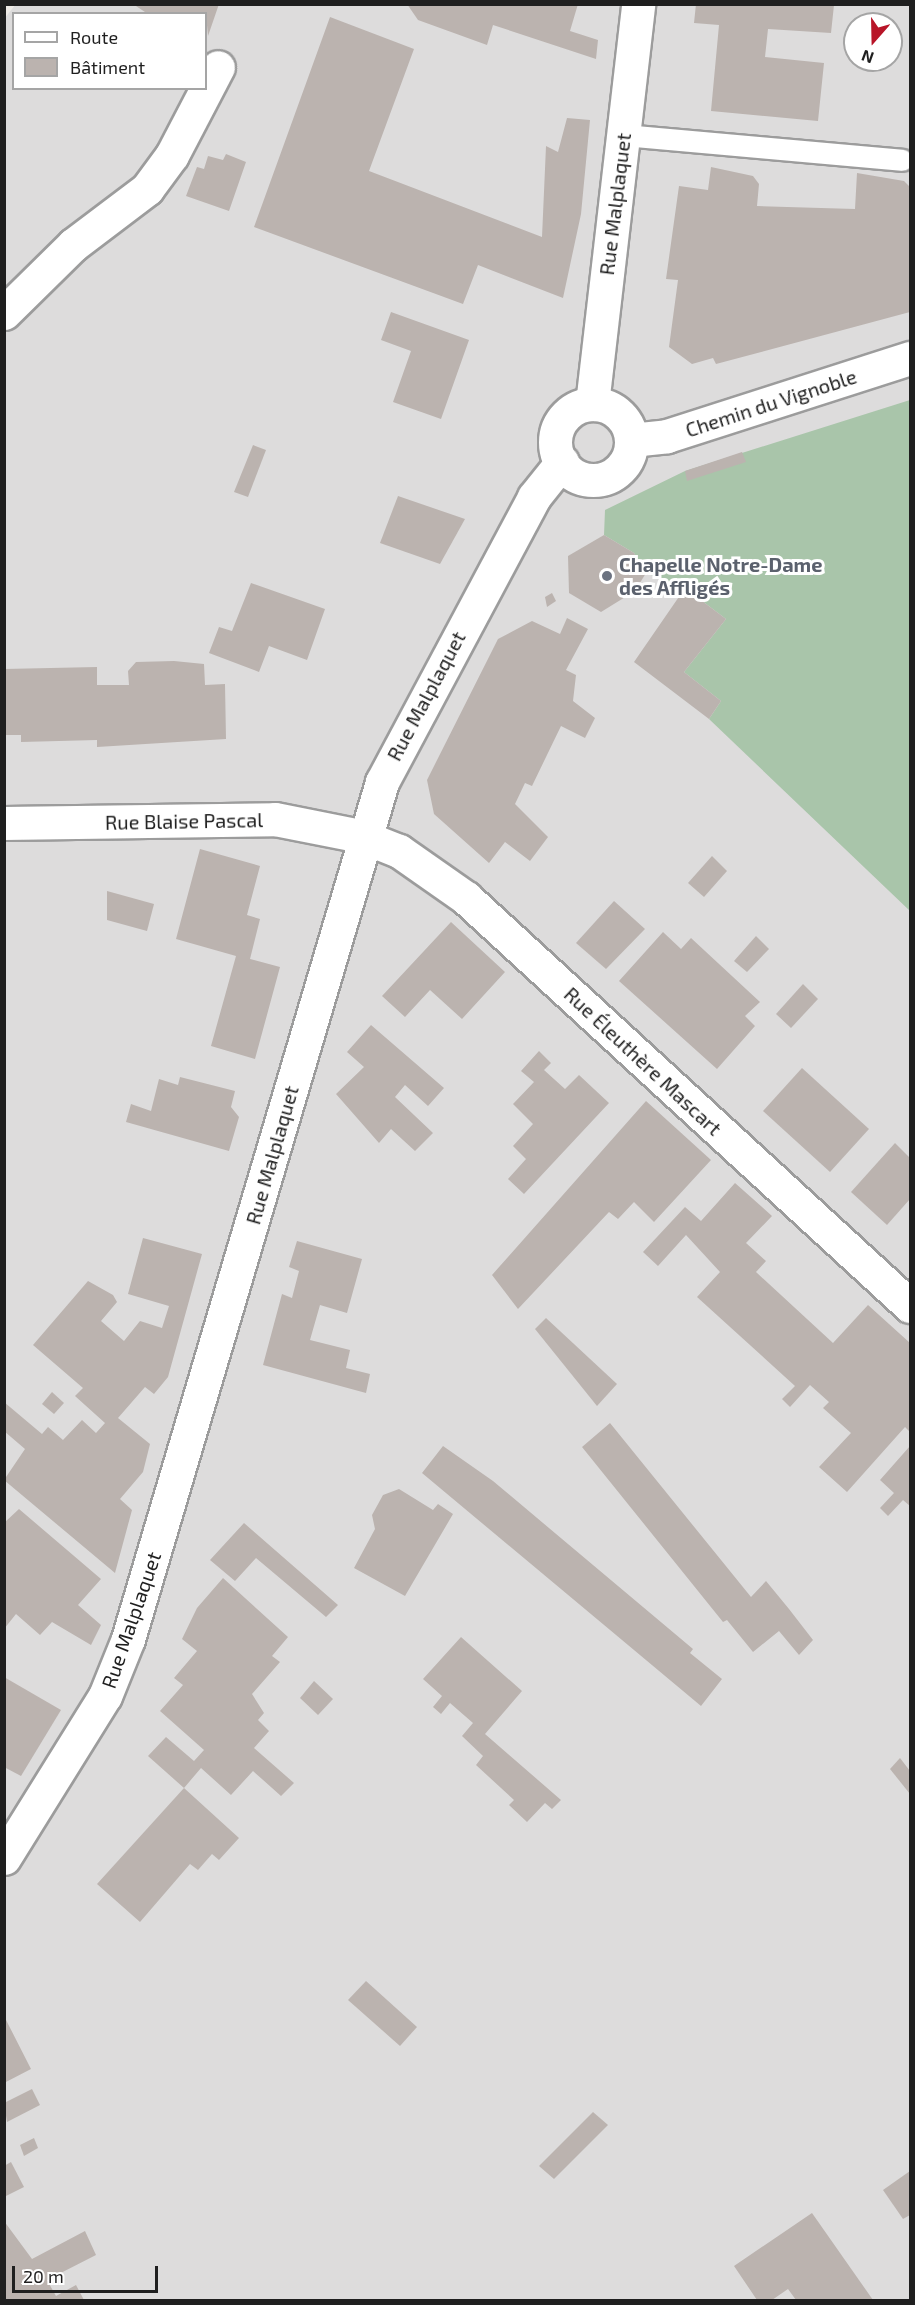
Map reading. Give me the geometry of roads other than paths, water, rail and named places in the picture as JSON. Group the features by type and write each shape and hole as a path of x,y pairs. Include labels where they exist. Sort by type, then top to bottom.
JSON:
{"street":[{"name":"Rue Malplaquet","path":"592,404 638,4"},
{"path":"207,89 218,68"},
{"path":"4,313 73,245 147,189 172,155 206,90"},
{"name":"Chemin du Vignoble","path":"631,440 667,436 910,358"},
{"path":"592,404 619,414 631,440 625,462 608,477 585,479 562,462 555,441 559,424 576,408 592,404"},
{"name":"Rue Malplaquet","path":"4,1857 105,1696 128,1640 331,955 361,836 405,732 534,496 562,462"},
{"name":"Rue Blaise Pascal","path":"4,823 274,819 361,836"},
{"name":"Rue Éleuthère Mascart","path":"361,836 419,861 466,898 910,1306"}],"lane":[{"path":"623,135 902,160"}],"place":[{"name":"Chapelle Notre-Dame des Affligés","path":"607,576"}]}
